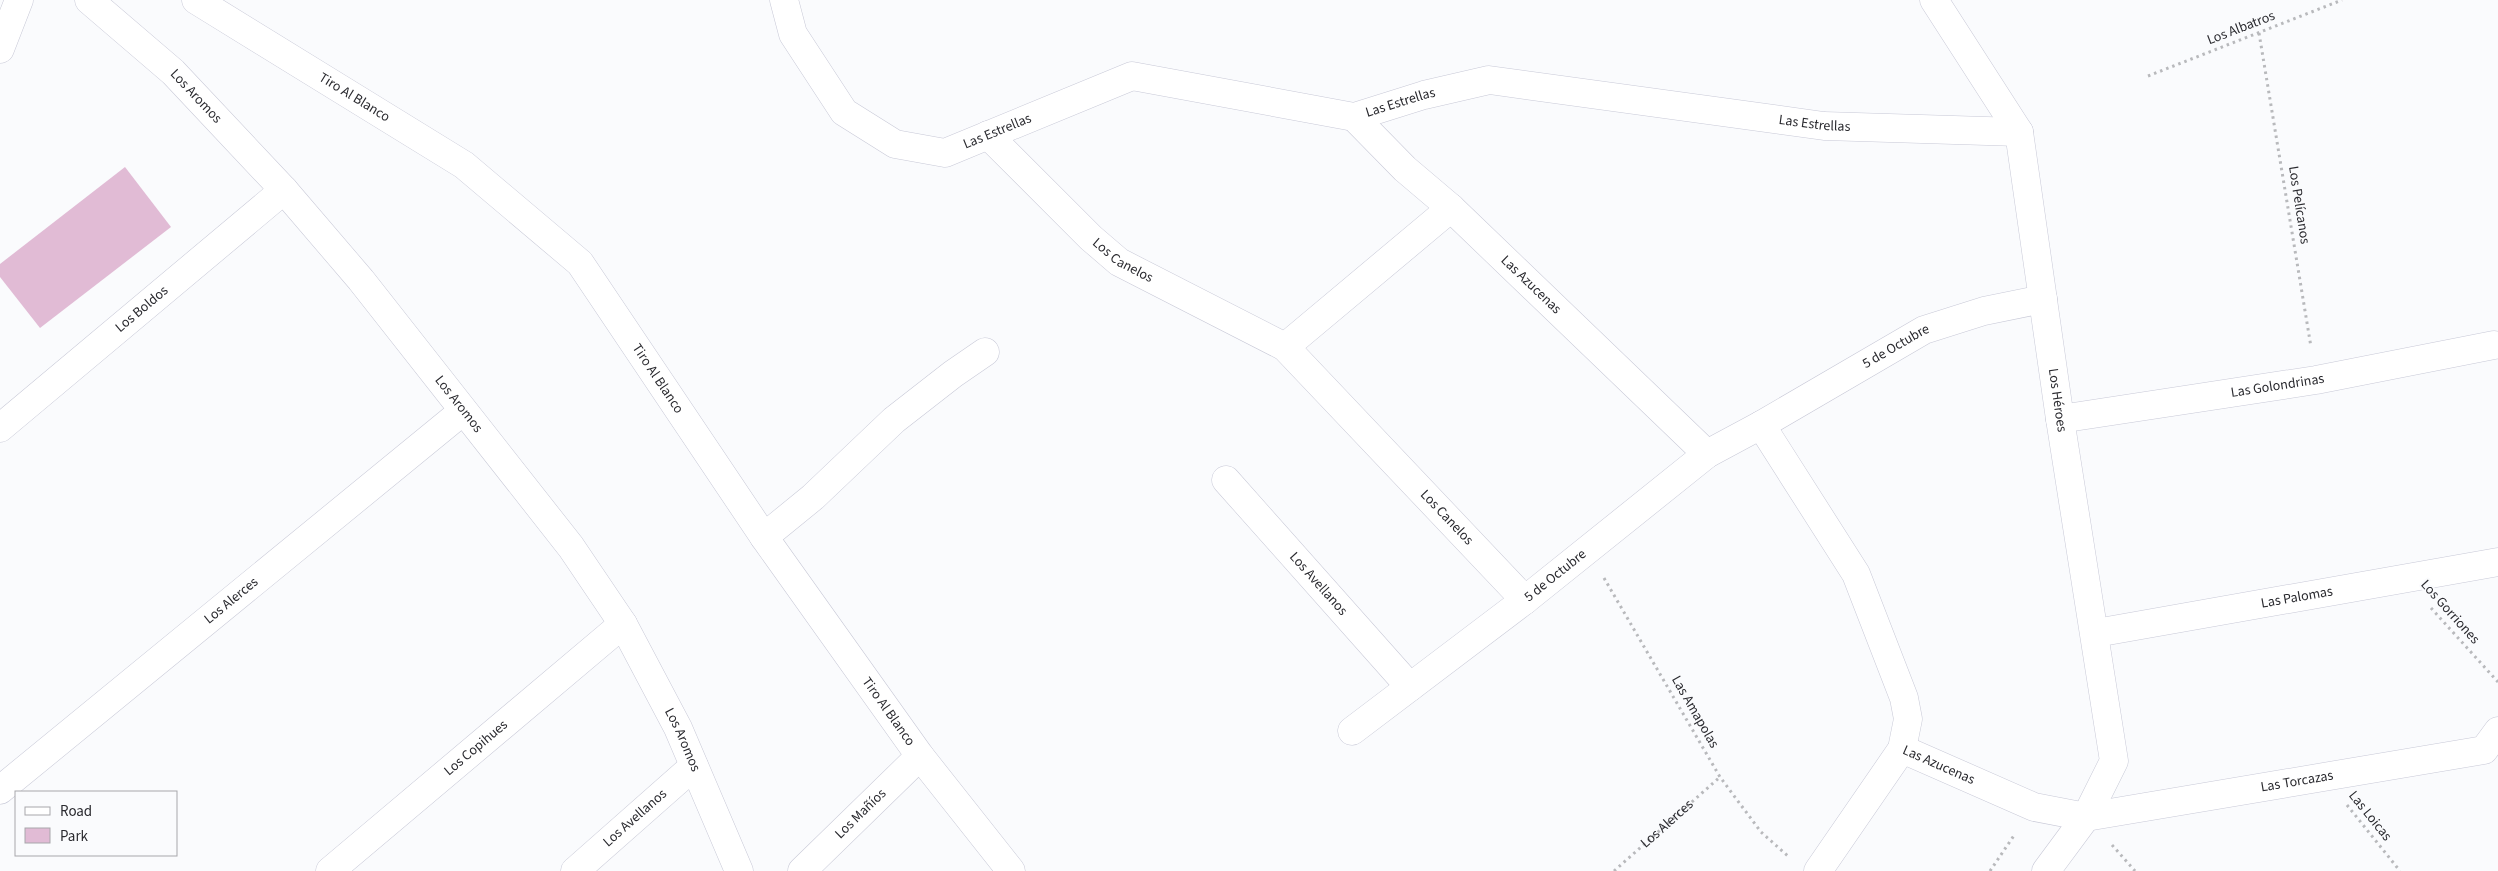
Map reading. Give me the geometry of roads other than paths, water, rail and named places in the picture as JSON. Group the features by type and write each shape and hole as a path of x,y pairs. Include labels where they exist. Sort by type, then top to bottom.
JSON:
{"street":[{"path":"0,49 19,0"},
{"name":"Los Aromos","path":"89,0 173,72 284,190 361,280 571,547 623,624 678,728 739,871"},
{"name":"Tiro Al Blanco","path":"196,0 464,165 580,263 764,537 920,756 1011,871"},
{"name":"Las Estrellas","path":"784,0 793,34 844,112 895,144 945,153 1132,76 1354,117 1424,95 1489,80 1824,126 2020,132"},
{"name":"Los Héroes","path":"1934,0 2020,132 2060,419 2096,632 2114,761 2086,817"},
{"name":"Las Azucenas","path":"1354,117 1405,169 1451,208 1707,454"},
{"name":"Los Canelos","path":"988,135 1091,238 1119,262 1286,347 1525,600"},
{"name":"Los Boldos","path":"0,428 284,190"},
{"path":"1286,347 1451,208"},
{"name":"5 de Octubre","path":"1352,731 1525,600 1707,454 1761,426 1924,330 1984,311 2043,299"},
{"name":"Las Golondrinas","path":"2060,419 2316,380 2497,344"},
{"path":"764,537 813,497 921,397 985,352"},
{"name":"Los Alerces","path":"0,790 463,411"},
{"path":"1761,426 1856,574 1904,698 1908,719 1902,749"},
{"name":"Los Avellanos","path":"1226,480 1410,687"},
{"name":"Las Palomas","path":"2096,632 2498,562"},
{"name":"Los Copihues","path":"330,871 623,624"},
{"name":"Las Torcazas","path":"2086,817 2484,750 2498,731"},
{"name":"Las Azucenas","path":"1818,871 1902,749 2034,806 2086,817"},
{"name":"Los Mañíos","path":"802,871 920,756"},
{"name":"Los Avellanos","path":"576,871 694,766"},
{"path":"2046,871 2086,817"}]}
